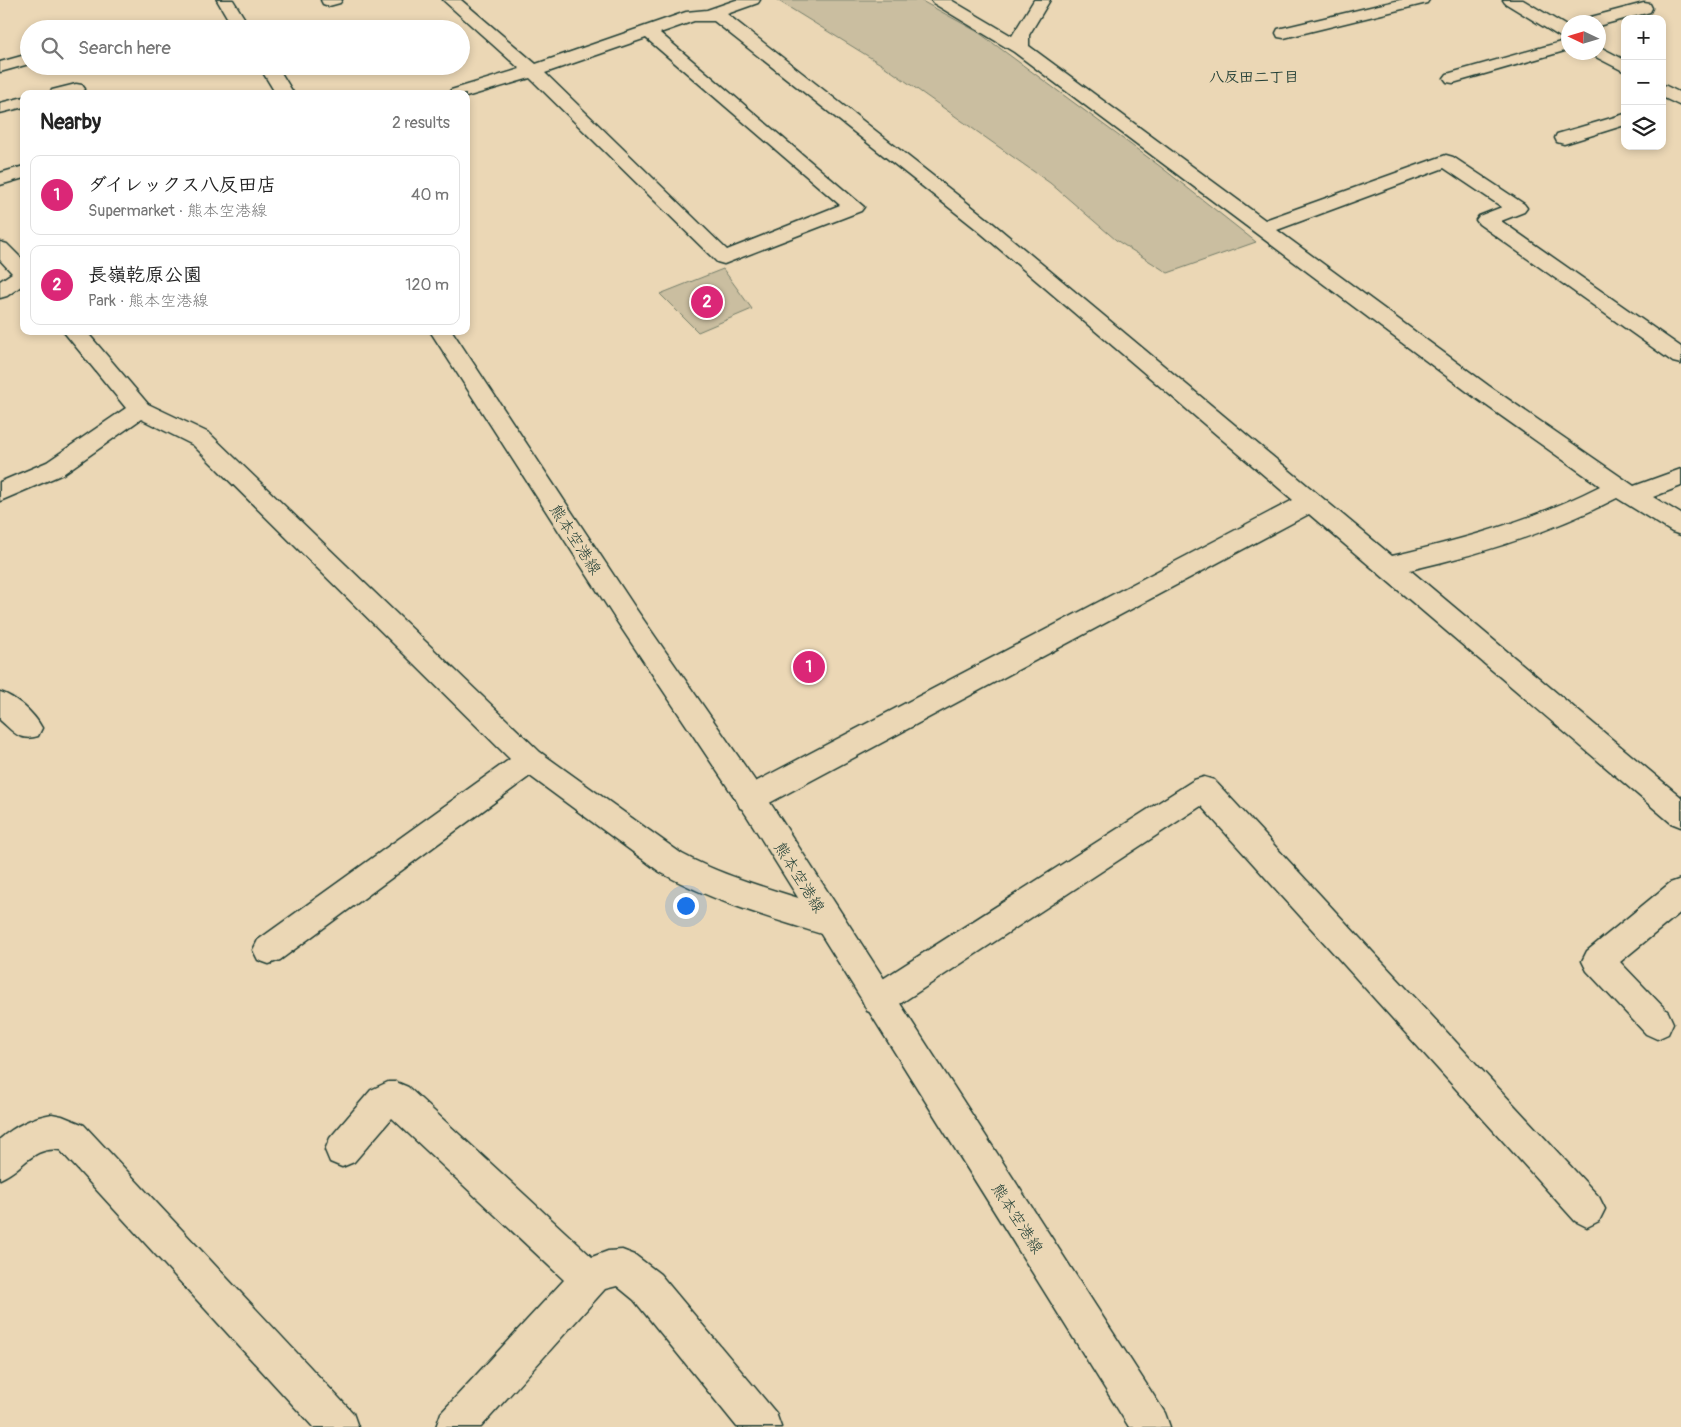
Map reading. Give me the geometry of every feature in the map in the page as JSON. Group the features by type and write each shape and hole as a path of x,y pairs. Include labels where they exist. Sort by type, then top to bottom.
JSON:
{"street":[{"path":"225,0 237,20"},
{"path":"451,0 533,70 724,258 854,207 648,31"},
{"path":"470,90 648,31 694,12 752,0"},
{"path":"939,0 1020,48 1481,391 1625,491 1681,526"},
{"path":"1020,48 1021,35 1042,0"},
{"path":"1284,33 1420,0"},
{"path":"1511,0 1561,31"},
{"path":"1606,18 1644,8"},
{"path":"694,12 720,17 982,224 1681,814"},
{"path":"1453,78 1561,37"},
{"path":"1606,56 1621,65"},
{"path":"0,67 20,61"},
{"path":"273,75 283,90"},
{"path":"0,108 20,103"},
{"path":"1564,138 1621,120"},
{"path":"1263,228 1446,161 1517,208 1486,220 1681,357"},
{"path":"0,179 20,173"},
{"path":"0,248 20,269"},
{"path":"0,291 20,276"},
{"path":"77,335 140,410 201,439 530,760 671,864 694,877 722,888 828,922"},
{"name":"熊本空港線","path":"444,335 627,616 750,798 1151,1427"},
{"path":"0,492 55,468 140,410"},
{"path":"1388,566 1444,554 1530,527 1625,491 1681,477"},
{"path":"750,798 1312,501"},
{"path":"0,703 28,728"},
{"path":"269,950 530,760"},
{"path":"878,1000 1204,789 1587,1209"},
{"path":"1658,1023 1598,961 1681,894"},
{"path":"342,1150 383,1102 388,1099 396,1099 590,1280"},
{"path":"0,1162 17,1145 37,1134 56,1132 72,1137 339,1427"},
{"path":"455,1427 592,1276 608,1269 622,1268 647,1287 762,1427"}],"shaded area":[{"path":"777,0 920,0 978,32 1161,167 1256,242 1168,273 1116,240 1050,183 884,66"},
{"path":"723,269 752,309 698,332 660,294"}],"place":[{"name":"長嶺乾原公園","path":"707,302"},
{"name":"ダイレックス八反田店","path":"809,667"}],"district":[{"name":"八反田二丁目","path":"1254,77"}]}
